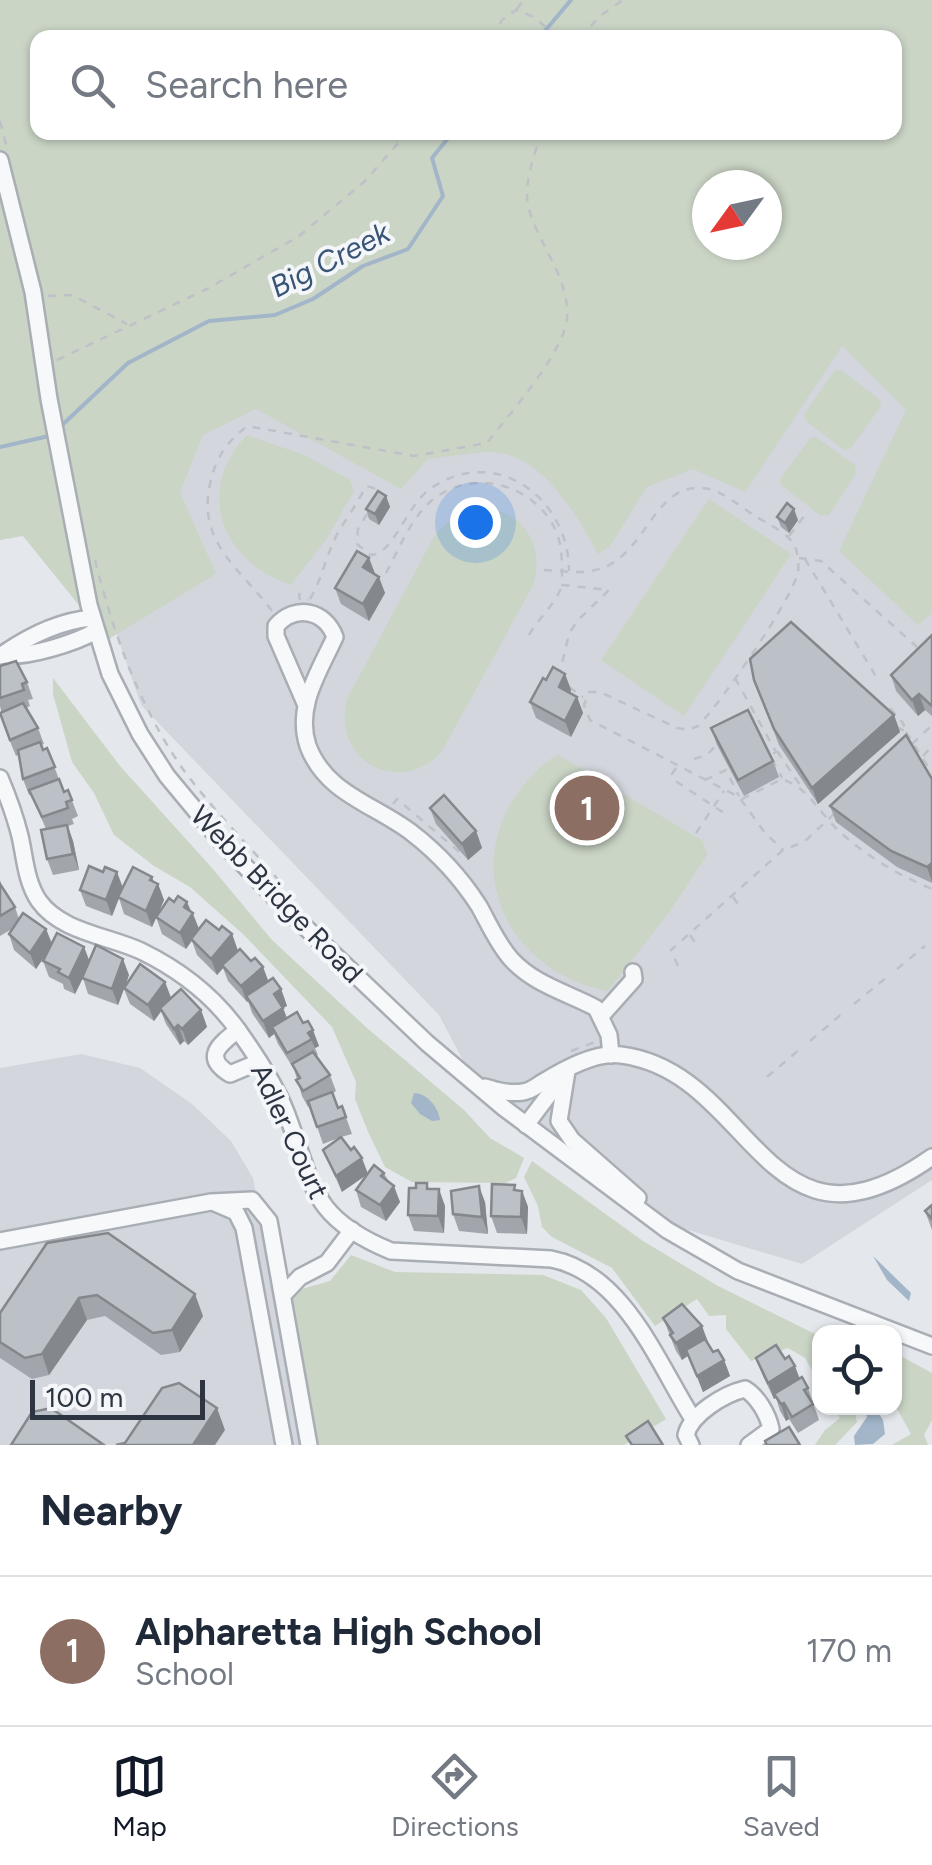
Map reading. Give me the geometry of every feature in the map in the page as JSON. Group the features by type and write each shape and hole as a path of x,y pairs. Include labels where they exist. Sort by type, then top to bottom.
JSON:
{"street":[{"name":"Webb Bridge Road","path":"5,160 94,624 110,674 140,734 167,776 282,906 427,1044 526,1125 667,1230 738,1271 932,1346"},
{"path":"305,703 335,638 330,623 302,613 285,616 276,626 276,636 305,703 306,742 327,780 387,815 443,860 477,904 497,941 525,972 542,984 596,1008 608,1034 611,1055"},
{"path":"2,656 12,646 31,645 72,620 94,624"},
{"name":"Adler Court","path":"0,778 15,817 30,884 48,911 64,922 126,944 172,968 214,1002 238,1030 286,1112 315,1195 328,1210 380,1246 404,1253 551,1259 590,1274 618,1298 692,1419"},
{"path":"601,1016 634,979 632,972"},
{"path":"238,1030 218,1047 218,1063 230,1074 258,1062"},
{"path":"476,1085 504,1093 527,1092 591,1059 611,1055 640,1060 682,1081 732,1121 775,1170 800,1187 826,1193 874,1188 932,1157"},
{"path":"526,1125 568,1071"},
{"path":"568,1071 560,1121 572,1140 636,1196 667,1230"},
{"path":"0,1241 211,1202 252,1200 269,1221 310,1445"},
{"path":"211,1202 236,1212 244,1228 284,1445"},
{"path":"284,1294 300,1277 327,1263 352,1230"},
{"path":"281,1273 300,1277"},
{"path":"691,1445 686,1435 692,1419 734,1392 748,1390 768,1418 771,1429 749,1445"}],"path":[{"path":"496,30 524,0"},
{"path":"587,30 624,0"},
{"path":"516,10 549,30"},
{"path":"0,121 5,160"},
{"path":"58,360 207,289 299,236 364,182 401,140"},
{"path":"280,622 216,543 206,505 216,460 228,441 246,426 414,456 487,443 555,350 567,320 562,282 528,207 530,171 540,140"},
{"path":"44,295 72,295 128,325"},
{"path":"368,512 358,529 357,544 370,555 380,555 387,550 408,511 431,488 464,474 499,475 537,494 550,508 568,542 569,571"},
{"path":"386,574 413,522 434,498 459,486 489,483 515,489 547,516 560,546 562,584 556,600 529,635"},
{"path":"302,613 299,594 309,600 323,577 339,530 366,486 374,488 378,495"},
{"path":"544,570 601,568 616,561 630,551 658,510 686,489 714,490 788,537 798,558 794,581 780,611 704,719 688,730 600,692 588,692 584,698 590,720 740,798"},
{"path":"788,537 808,510"},
{"path":"92,547 114,629 149,712 181,765 290,894"},
{"path":"804,557 877,678"},
{"path":"798,558 821,561 924,653"},
{"path":"557,681 569,634 577,621 609,592 562,584"},
{"path":"734,677 776,752"},
{"path":"568,687 584,698"},
{"path":"890,708 932,772"},
{"path":"885,712 906,732"},
{"path":"754,726 760,728"},
{"path":"900,754 932,726"},
{"path":"694,760 706,755 720,741"},
{"path":"922,757 932,746"},
{"path":"800,786 782,779 770,754 778,750 800,786 828,820 870,856 932,888"},
{"path":"677,767 672,778 724,813"},
{"path":"706,780 726,770 740,798 765,833 783,850"},
{"path":"740,798 782,779"},
{"path":"696,833 724,790"},
{"path":"391,808 397,799 418,814 463,855 455,861 460,865"},
{"path":"678,966 671,950 783,850 804,842 839,810"},
{"path":"732,896 740,907"},
{"path":"689,934 698,947"},
{"path":"897,969 926,946"},
{"path":"854,1004 887,978"},
{"path":"810,1041 844,1012"},
{"path":"766,1076 800,1049"}],"shaded area":[{"path":"932,279 932,1180 802,1264 655,1220 476,1085 439,1015 141,705 66,487 206,404"},
{"path":"81,1054 140,1068 192,1104 231,1141 253,1178 308,1445 0,1445 0,1068"}],"green space":[{"path":"0,0 932,0 932,613 918,625 839,551 906,410 842,346 745,492 693,469 647,487 610,546 598,554 556,489 527,463 510,455 484,452 428,459 401,489 256,409 203,435 180,492 216,574 107,640 23,536 0,540"},
{"path":"835,370 841,370 880,400 881,406 850,449 844,450 806,421 804,414"},
{"path":"247,435 307,456 350,480 354,491 327,538 291,585 267,575 248,560 223,523 219,501 222,479 231,457"},
{"path":"816,437 855,465 856,474 829,515 821,516 781,485 780,479 810,438"},
{"path":"709,499 791,554 684,716 601,660"},
{"path":"481,508 509,515 528,533 536,558 532,587 441,753 423,766 405,772 371,765 348,738 348,697 436,533 458,513"},
{"path":"53,678 120,766 272,940 464,1110 490,1138 524,1158 516,1178 505,1183 412,1182 385,1167 355,1099 356,1082 332,1027 244,935 190,887 114,835 94,793 72,762 53,694"},
{"path":"558,755 703,841 707,855 670,911 608,991 576,982 547,966 524,945 507,920 496,891 494,861 499,829 523,785"},
{"path":"532,1161 643,1241 718,1286 812,1333 812,1370 805,1358 788,1348 751,1361 726,1329 726,1315 709,1316 697,1299 655,1326 612,1268 552,1237 542,1227 538,1206 524,1177"},
{"path":"351,1255 395,1272 543,1275 581,1290 606,1318 666,1419 624,1445 319,1445 291,1299 295,1291 330,1281"},
{"path":"902,1357 932,1373 932,1420 924,1435 928,1445 892,1445 911,1434 901,1415"},
{"path":"838,1415 856,1415 857,1422 835,1445 815,1445 825,1430 840,1418"}],"water":[{"path":"414,1093 431,1102 440,1120 432,1121 420,1114 411,1103"},
{"path":"873,1256 911,1293 909,1301 887,1280"},
{"path":"880,1415 885,1434 873,1444 855,1445 854,1436 867,1417"}],"building":[{"path":"378,491 386,496 375,514 366,509"},
{"path":"787,503 794,509 785,523 777,517"},
{"path":"357,551 369,558 363,567 379,577 363,604 335,588"},
{"path":"791,622 894,715 812,788 774,729 754,680 750,659"},
{"path":"932,635 932,706 919,694 912,700 891,675"},
{"path":"16,661 27,682 22,684 24,690 0,698 0,666"},
{"path":"553,667 565,674 559,687 577,697 565,721 530,702"},
{"path":"23,703 38,728 10,740 0,713"},
{"path":"748,710 773,761 738,780 711,728"},
{"path":"906,735 932,779 932,863 927,867 891,851 830,806"},
{"path":"40,742 55,767 23,779 18,750"},
{"path":"59,779 72,800 66,802 68,808 42,817 29,790"},
{"path":"444,795 476,831 462,844 430,808"},
{"path":"67,825 73,854 47,859 41,830"},
{"path":"89,866 117,872 106,900 80,890"},
{"path":"133,867 158,884 146,911 118,897"},
{"path":"0,884 15,907 0,916"},
{"path":"178,896 193,913 180,933 156,917 169,898 174,902"},
{"path":"23,913 46,929 30,953 9,934"},
{"path":"206,920 232,934 211,959 191,939"},
{"path":"57,933 84,947 69,978 43,961"},
{"path":"96,945 123,959 112,989 82,978"},
{"path":"240,949 263,967 241,986 222,965"},
{"path":"140,964 165,982 148,1005 124,988"},
{"path":"273,978 281,989 274,994 283,1008 263,1021 246,996"},
{"path":"181,989 201,1010 182,1029 178,1025 174,1029 160,1008"},
{"path":"297,1012 313,1030 308,1033 312,1039 287,1053 272,1027"},
{"path":"313,1052 330,1075 303,1091 292,1064"},
{"path":"332,1092 346,1117 317,1127 308,1101"},
{"path":"341,1137 362,1158 336,1176 323,1150"},
{"path":"374,1165 394,1186 380,1205 356,1190"},
{"path":"416,1183 427,1183 427,1189 439,1189 438,1216 408,1215 409,1188 416,1188"},
{"path":"492,1184 515,1185 514,1190 522,1191 521,1217 491,1216"},
{"path":"479,1186 482,1217 453,1214 451,1191"},
{"path":"108,1233 195,1294 172,1330 153,1333 97,1295 79,1298 42,1354 25,1358 0,1342 0,1313 47,1243"},
{"path":"682,1304 702,1326 676,1343 663,1318"},
{"path":"705,1339 724,1360 697,1376 686,1350"},
{"path":"776,1345 795,1366 768,1383 756,1358"},
{"path":"802,1377 812,1405 792,1417 774,1394"},
{"path":"179,1383 217,1408 193,1445 116,1445 125,1443 162,1388"},
{"path":"51,1408 104,1445 11,1445 32,1412"},
{"path":"648,1421 663,1445 632,1445 626,1436"},
{"path":"789,1427 800,1445 767,1445 765,1441"}],"waterway":[{"name":"Big Creek","path":"546,30 571,0"},
{"name":"Big Creek","path":"60,427 128,363 209,321 275,315 313,299 363,266 408,249 443,196 432,158 447,140"},
{"name":"Big Creek","path":"0,447 49,436"}],"place":[{"name":"Alpharetta High School","path":"587,808"}]}
